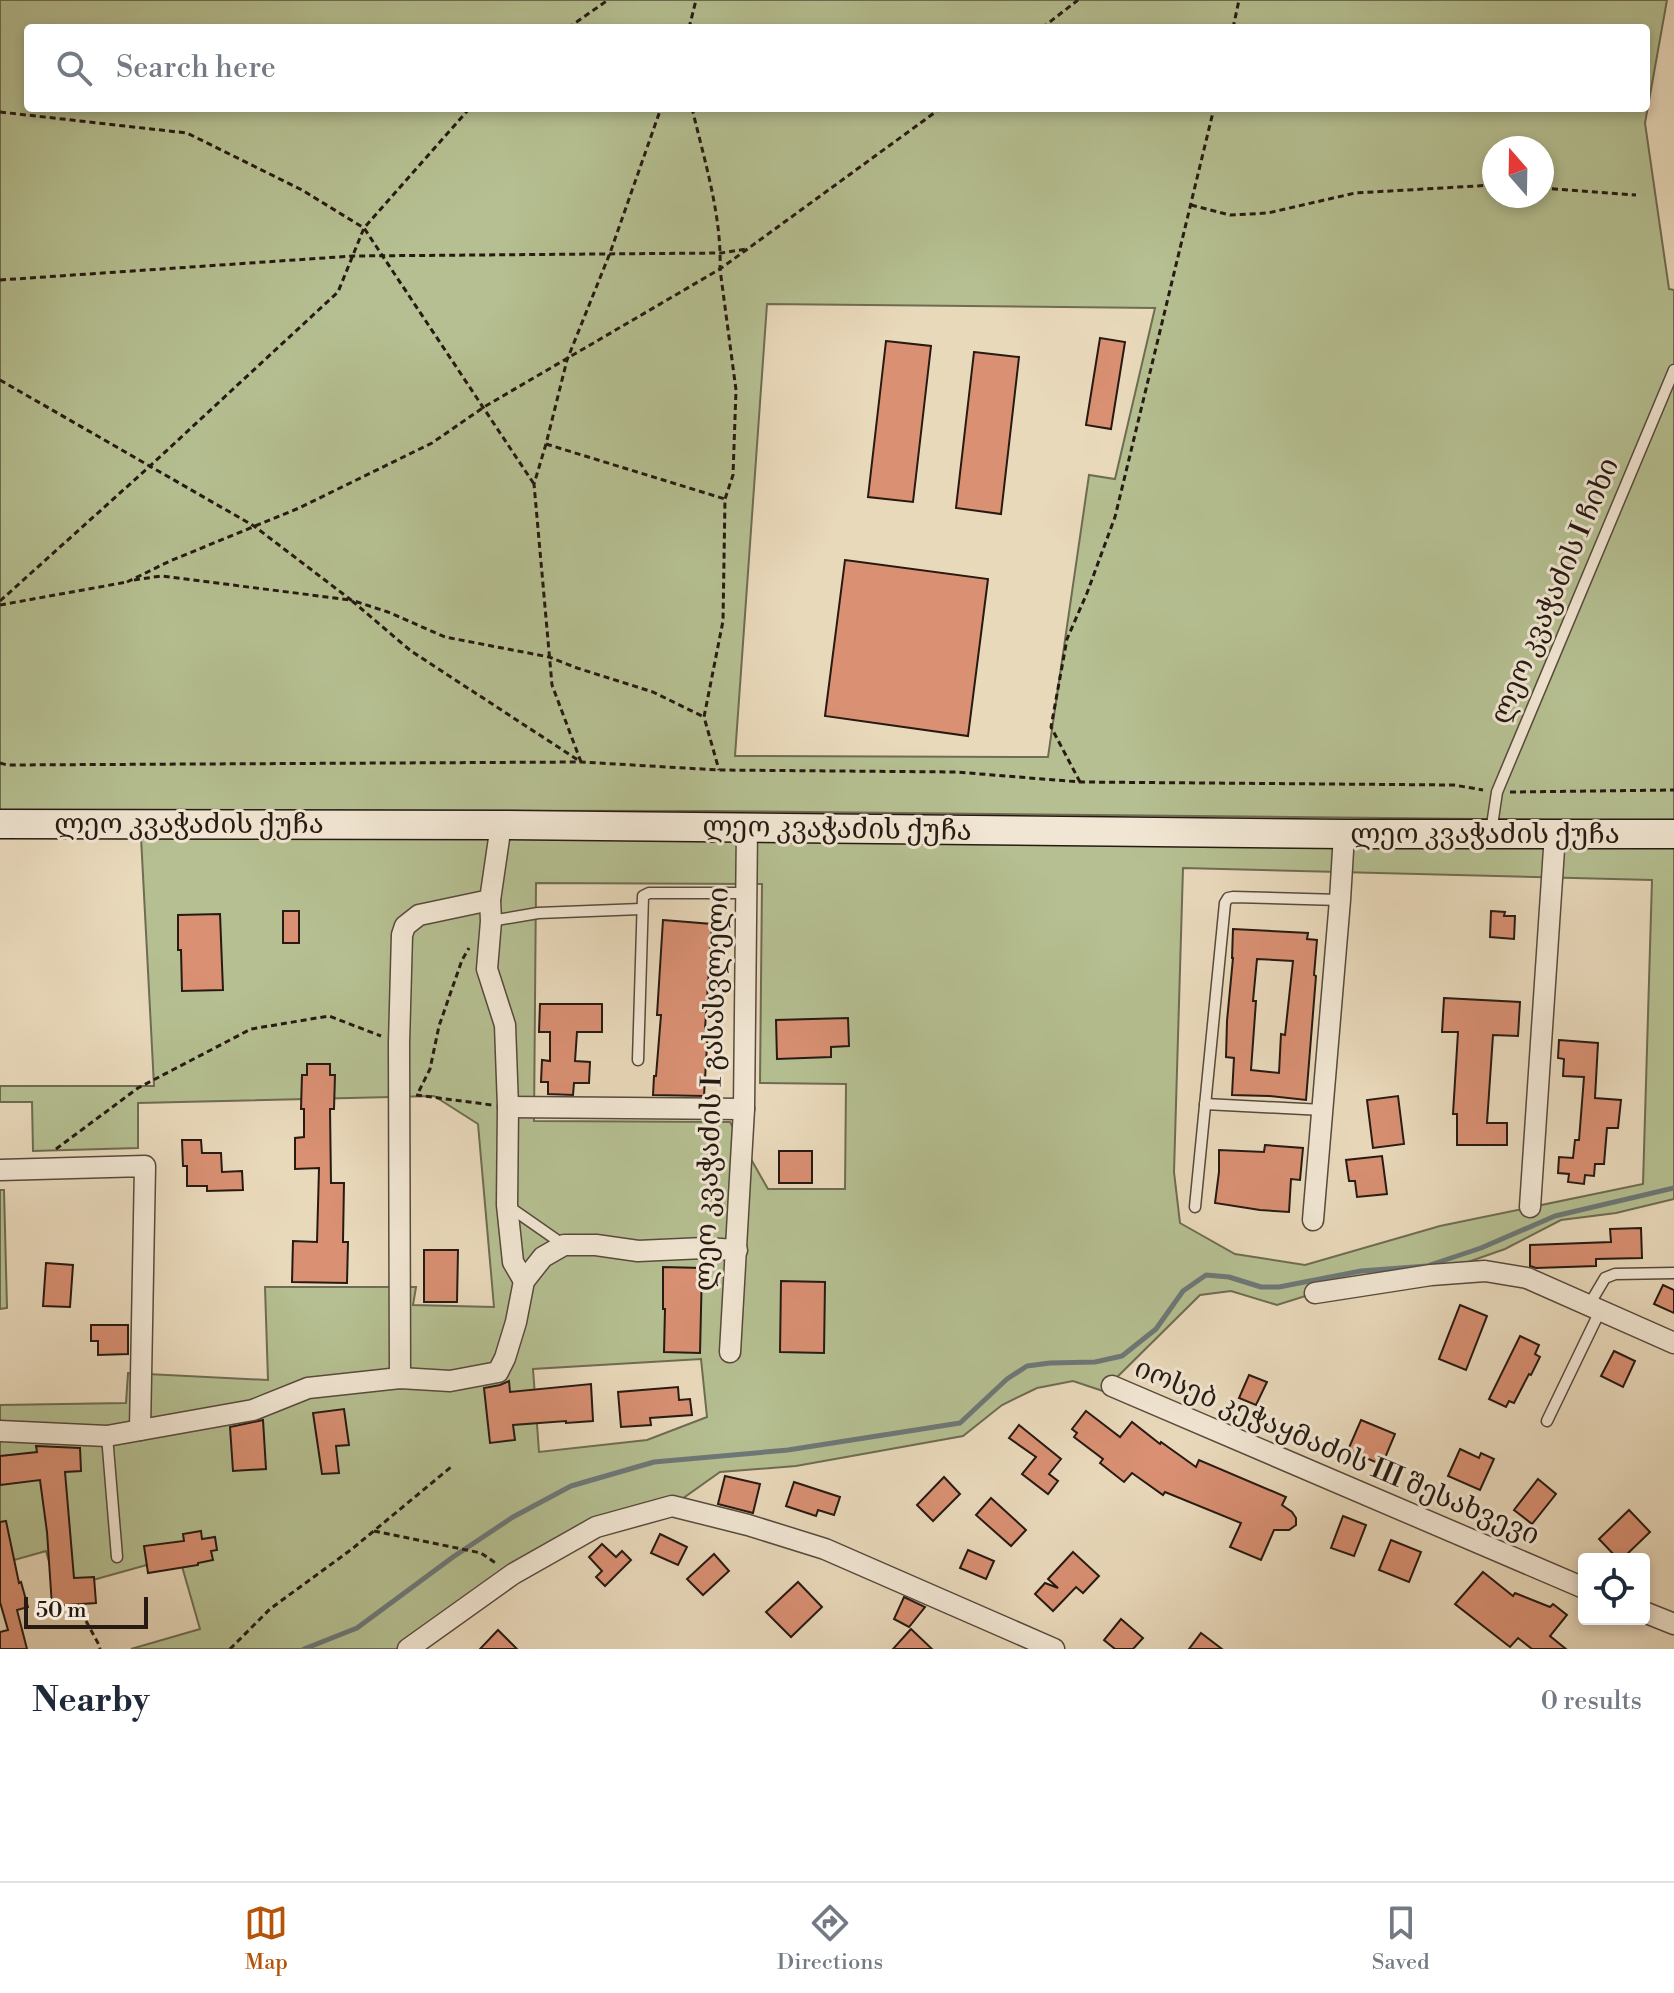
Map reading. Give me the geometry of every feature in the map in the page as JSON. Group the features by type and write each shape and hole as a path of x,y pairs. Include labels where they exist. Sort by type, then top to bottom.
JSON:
{"main road":[{"name":"ლეო კვაჭაძის ქუჩა","path":"0,824 1674,834"}],"street":[{"path":"501,825 487,969 505,1025 507,1205 513,1262 524,1281"},
{"name":"ლეო კვაჭაძის I გასასვლელი","path":"730,1352 744,1109 747,827"},
{"path":"1313,1220 1344,834"},
{"path":"1530,1207 1555,834"},
{"path":"400,1378 408,1094 399,1043 402,935 405,926 419,915 491,911"},
{"path":"508,1107 744,1109"},
{"path":"0,1170 145,1166 140,1430"},
{"path":"0,1431 107,1436 253,1410 308,1388 400,1378 450,1381 498,1372 516,1322 524,1281 543,1257 564,1245 596,1245 638,1251 737,1250"},
{"path":"1315,1293 1431,1275 1485,1271 1527,1278 1674,1343"},
{"name":"იოსებ კეჭაყმაძის III შესახვევი","path":"1112,1386 1578,1585"},
{"path":"408,1649 513,1574 596,1527 672,1506 825,1549 1054,1649"},
{"path":"1650,1614 1674,1624"}],"lane":[{"name":"ლეო კვაჭაძის I ჩიხი","path":"1490,834 1497,792 1674,370"},
{"path":"638,1060 643,896 649,893 746,893"},
{"path":"1195,1207 1225,903 1233,897 1340,900"},
{"path":"491,911 538,913 641,909"},
{"path":"1205,1104 1323,1110"},
{"path":"507,1205 564,1245"},
{"path":"1547,1421 1605,1278 1615,1274 1674,1273"},
{"path":"107,1436 117,1557"}],"path":[{"path":"574,24 608,0"},
{"path":"690,24 696,0"},
{"path":"1047,24 1078,0"},
{"path":"1234,24 1239,0"},
{"path":"0,112 187,133 302,190 364,228 534,484"},
{"path":"0,603 338,292 364,228 466,112"},
{"path":"581,762 552,685 534,484 567,360 610,253 660,112"},
{"path":"693,112 710,183 721,253 720,269 736,390 733,475 725,499 723,621 704,717 719,770"},
{"path":"127,582 299,508 432,443 484,407 720,269 936,112"},
{"path":"1080,782 1051,727 1067,639 1115,517 1213,112"},
{"path":"1191,205 1230,215 1268,213 1355,193 1482,186"},
{"path":"1554,189 1636,195"},
{"path":"0,280 353,256 721,253 749,249"},
{"path":"0,380 254,526 351,600 411,651 581,762"},
{"path":"546,444 725,499"},
{"path":"0,603 161,576 351,600 445,637 549,657 653,692 704,717"},
{"path":"0,763 581,762 719,770 956,772 1080,782 1454,785 1497,792 1674,790"},
{"path":"408,1094 430,1069 439,1026 469,947"},
{"path":"27,1170 138,1088 251,1029 329,1016 399,1043"},
{"path":"408,1094 508,1107"},
{"path":"230,1649 270,1609 352,1549 451,1467"},
{"path":"374,1531 481,1553 513,1574"},
{"path":"86,1621 100,1649"}],"green space":[{"path":"0,0 1667,0 1650,95 1650,24 24,24 24,112 1647,112 1645,123 1669,289 1674,290 1674,821 709,811 0,810","holes":["767,304 1155,308 1115,479 1089,475 1048,757 735,756"]},
{"path":"141,837 1346,839 1674,848 1674,1199 1616,1213 1561,1220 1505,1249 1431,1275 1315,1293 1277,1305 1231,1291 1200,1295 1103,1391 1073,1381 1037,1388 1002,1405 963,1436 796,1466 720,1472 672,1506 596,1527 408,1649 131,1649 200,1629 179,1556 57,1590 46,1551 0,1564 0,1405 126,1403 128,1373 268,1380 265,1287 416,1287 413,1305 494,1307 478,1124 434,1096 138,1103 138,1148 33,1151 32,1102 0,1102 0,1086 154,1086","holes":["1183,868 1652,880 1643,1184 1440,1226 1305,1265 1235,1254 1180,1223 1174,1172","536,883 762,884 760,1083 846,1084 845,1189 768,1189 730,1122 534,1121","701,1359 707,1417 647,1440 539,1452 533,1369"]},
{"path":"0,1190 4,1190 7,1308 0,1309"}],"building":[{"path":"1100,338 1125,342 1111,429 1086,425"},
{"path":"886,341 931,346 913,502 868,497"},
{"path":"974,352 1019,357 1001,514 956,508"},
{"path":"845,560 988,579 968,736 825,716"},
{"path":"283,911 299,911 299,943 283,943"},
{"path":"1491,911 1515,916 1514,939 1490,937"},
{"path":"220,914 223,990 182,991 178,915"},
{"path":"663,920 712,924 704,1096 653,1095 661,1015 657,1015"},
{"path":"1233,929 1308,933 1307,939 1317,940 1306,1100 1232,1095 1234,1058 1226,1057","holes":["1257,959 1293,961 1285,1035 1281,1034 1279,1073 1251,1070"]},
{"path":"1444,998 1520,1002 1518,1036 1493,1035 1487,1123 1507,1123 1507,1145 1457,1145 1457,1114 1453,1114 1458,1032 1442,1032"},
{"path":"540,1004 602,1004 602,1032 577,1032 575,1061 590,1062 589,1083 574,1083 573,1095 548,1094 548,1082 541,1082 542,1060 550,1061 550,1032 539,1032"},
{"path":"848,1018 849,1046 831,1047 831,1057 777,1059 776,1020"},
{"path":"1559,1040 1598,1043 1595,1098 1621,1100 1618,1128 1607,1128 1604,1164 1595,1164 1594,1176 1585,1175 1584,1184 1568,1182 1569,1174 1558,1173 1559,1157 1573,1158 1575,1140 1579,1140 1584,1077 1563,1076 1564,1059 1558,1058"},
{"path":"307,1064 330,1064 330,1075 335,1075 334,1109 330,1109 331,1183 344,1183 343,1242 348,1242 347,1283 292,1282 293,1241 317,1242 319,1168 295,1169 295,1138 304,1137 302,1075 307,1075"},
{"path":"1398,1096 1404,1144 1373,1148 1367,1100"},
{"path":"182,1140 201,1140 202,1153 221,1153 222,1172 242,1171 243,1190 207,1191 207,1186 187,1186"},
{"path":"1265,1145 1303,1148 1300,1180 1291,1179 1289,1212 1215,1203 1219,1150 1264,1152"},
{"path":"779,1151 812,1151 812,1183 779,1183"},
{"path":"1382,1156 1387,1194 1357,1197 1355,1181 1349,1181 1346,1160"},
{"path":"1641,1228 1642,1258 1596,1259 1596,1266 1530,1266 1530,1245 1611,1242 1610,1229"},
{"path":"424,1250 458,1250 457,1302 424,1302"},
{"path":"46,1263 73,1265 70,1307 43,1306"},
{"path":"663,1267 702,1268 700,1353 664,1352"},
{"path":"781,1281 825,1282 824,1353 780,1352"},
{"path":"1663,1285 1674,1290 1674,1313 1654,1304"},
{"path":"1460,1305 1487,1316 1466,1370 1439,1359"},
{"path":"91,1325 128,1325 128,1354 98,1355 98,1341 91,1341"},
{"path":"1520,1336 1539,1345 1535,1354 1540,1357 1514,1403 1509,1401 1506,1407 1489,1399"},
{"path":"1614,1351 1635,1361 1623,1387 1601,1376"},
{"path":"1249,1375 1267,1382 1256,1405 1239,1398"},
{"path":"509,1381 510,1392 591,1384 593,1421 513,1425 515,1440 490,1443 484,1388"},
{"path":"678,1387 679,1400 690,1399 692,1415 650,1418 651,1425 621,1427 618,1392"},
{"path":"344,1409 349,1445 336,1446 339,1473 322,1474 313,1413"},
{"path":"1086,1411 1120,1437 1132,1422 1196,1467 1199,1460 1286,1497 1282,1505 1292,1512 1296,1525 1289,1530 1274,1530 1261,1560 1230,1547 1241,1523 1165,1492 1163,1495 1132,1473 1124,1482 1100,1463 1103,1459 1074,1437 1077,1433 1072,1429"},
{"path":"263,1420 266,1469 233,1471 230,1427"},
{"path":"1361,1420 1395,1434 1382,1465 1348,1450"},
{"path":"1019,1425 1061,1459 1049,1474 1058,1481 1048,1494 1022,1474 1036,1457 1009,1438"},
{"path":"36,1446 80,1448 81,1471 65,1472 74,1578 94,1577 96,1603 52,1606 40,1480 0,1485 0,1456 37,1452"},
{"path":"1460,1449 1479,1458 1481,1453 1494,1459 1480,1490 1448,1476"},
{"path":"725,1476 760,1484 753,1513 718,1504"},
{"path":"944,1477 960,1494 933,1521 917,1505"},
{"path":"1538,1479 1556,1494 1532,1524 1514,1510"},
{"path":"794,1482 840,1497 834,1515 818,1510 816,1516 786,1506"},
{"path":"991,1498 1026,1530 1011,1546 976,1515"},
{"path":"1629,1510 1650,1532 1628,1553 1612,1553 1599,1539"},
{"path":"1343,1516 1366,1525 1354,1556 1331,1548"},
{"path":"6,1521 19,1583 28,1607 17,1610 27,1649 0,1649 0,1632 8,1630 0,1602 0,1522"},
{"path":"201,1531 202,1539 215,1537 217,1550 211,1551 213,1560 148,1573 144,1546 184,1541 183,1534"},
{"path":"660,1534 687,1547 678,1565 651,1553"},
{"path":"1391,1540 1421,1552 1409,1582 1379,1570"},
{"path":"602,1544 616,1557 622,1551 631,1560 605,1586 596,1577 602,1571 589,1557"},
{"path":"968,1550 994,1561 986,1579 960,1568"},
{"path":"1073,1552 1099,1576 1083,1593 1076,1587 1053,1611 1035,1594 1045,1583 1058,1588 1048,1579"},
{"path":"714,1554 729,1571 703,1595 687,1579"},
{"path":"1483,1572 1513,1596 1515,1593 1550,1607 1553,1604 1567,1615 1550,1636 1566,1649 1532,1649 1518,1638 1510,1647 1455,1604"},
{"path":"798,1582 822,1607 791,1637 766,1612"},
{"path":"904,1597 925,1607 909,1627 894,1619"},
{"path":"1121,1619 1143,1638 1133,1649 1115,1649 1104,1640"},
{"path":"911,1629 932,1649 893,1649"},
{"path":"498,1630 517,1649 480,1649"},
{"path":"1201,1633 1222,1649 1189,1649"}],"waterway":[{"path":"304,1649 357,1628 513,1517 571,1486 654,1462 788,1450 960,1423 1007,1379 1027,1366 1095,1362 1122,1356 1156,1329 1183,1291 1206,1275 1229,1277 1261,1287 1279,1287 1361,1271 1427,1266 1481,1248 1555,1216 1674,1188"}]}
